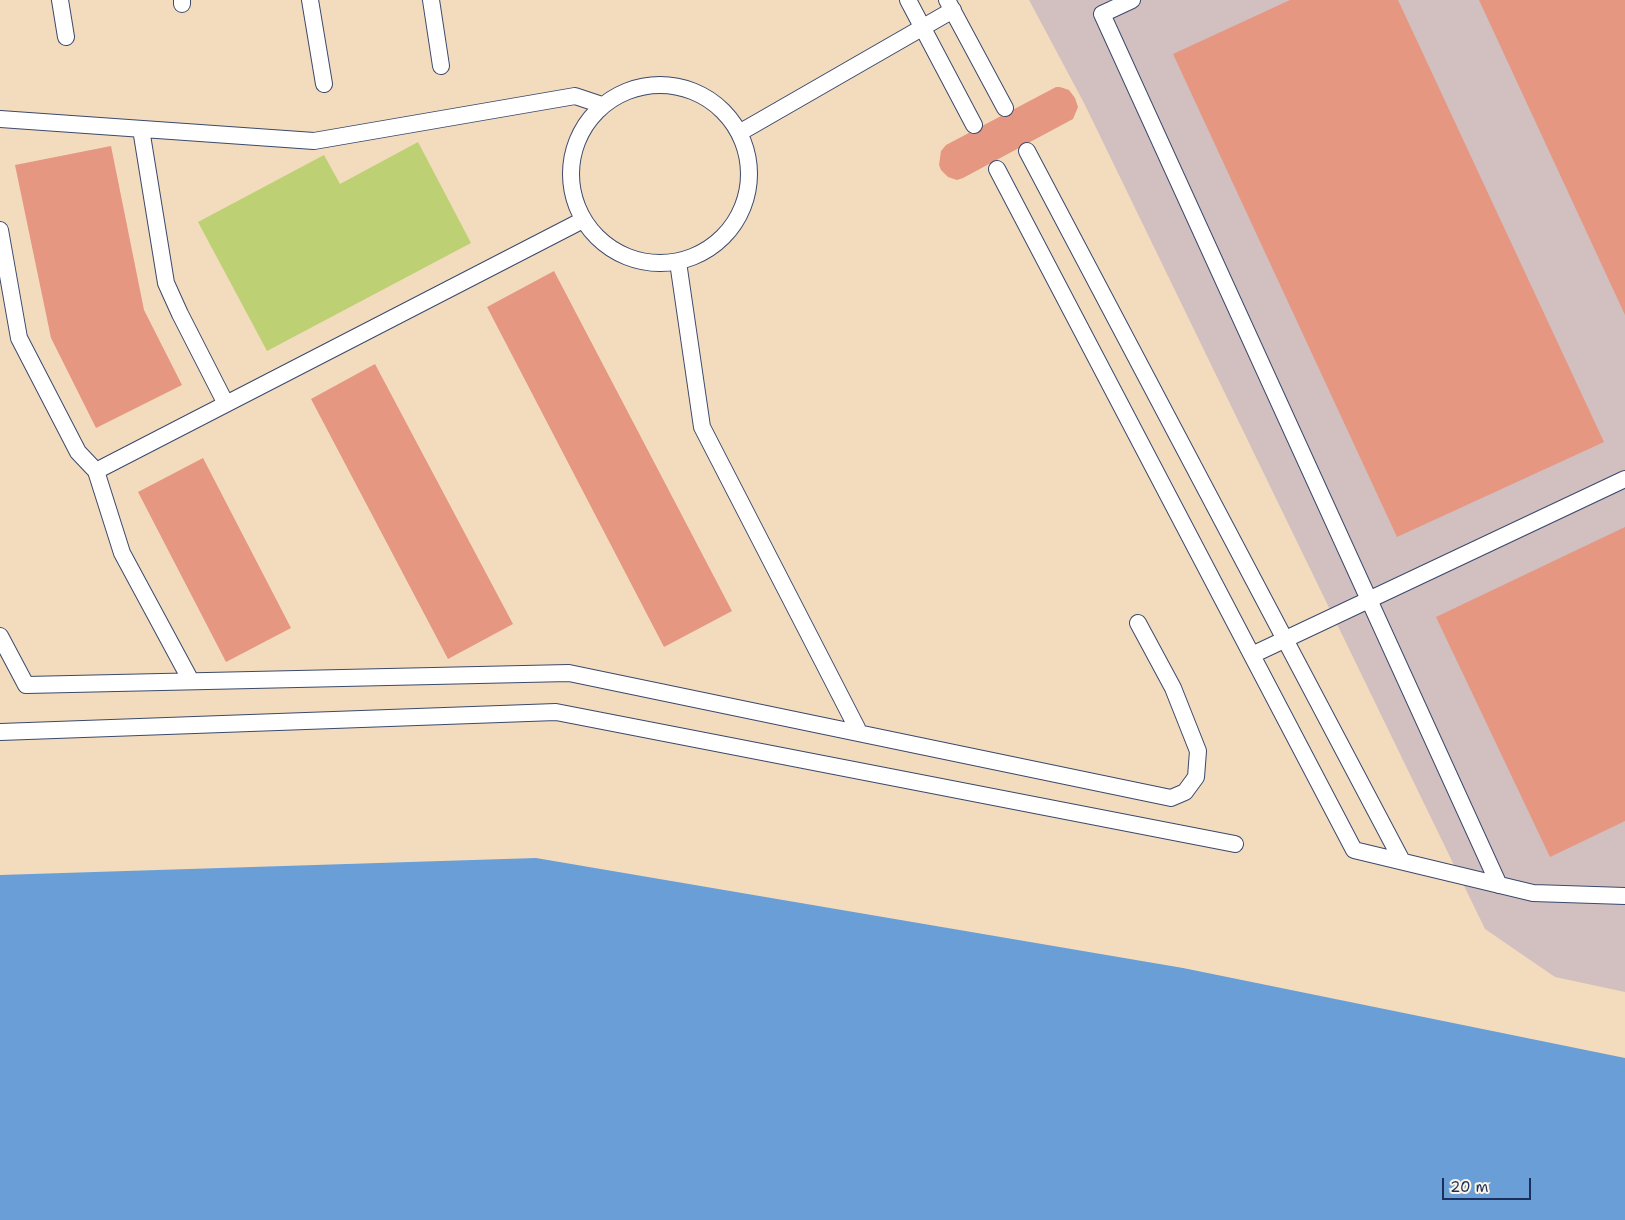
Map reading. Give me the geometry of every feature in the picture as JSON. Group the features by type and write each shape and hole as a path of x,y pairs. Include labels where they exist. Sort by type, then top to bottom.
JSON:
{"lane":[{"path":"60,0 66,36"},
{"path":"310,0 324,84"},
{"path":"431,0 441,66"},
{"path":"908,0 974,125"},
{"path":"1132,0 1102,14 1499,885"},
{"path":"739,133 922,27 950,5 1005,108"},
{"path":"661,84 692,91 720,108 739,133 748,159 748,186 741,213 725,236 704,252 678,262 651,263 624,256 601,242 583,220 572,191 571,159 582,129 602,105 630,89 661,84"},
{"path":"0,119 314,140 575,96 602,105"},
{"path":"141,129 166,283 226,404"},
{"path":"1027,150 1402,861"},
{"path":"997,169 1354,850 1533,893 1625,896"},
{"path":"96,471 583,220"},
{"path":"0,230 19,338 78,452 96,471 122,553 191,681"},
{"path":"678,262 702,427 857,728"},
{"path":"1252,655 1625,479"},
{"path":"0,636 26,685 569,673 1171,798 1185,792 1196,777 1198,751 1173,688 1138,623"},
{"path":"0,732 556,712 1235,844"}],"shaded area":[{"path":"1029,0 1625,0 1625,992 1555,977 1485,929 1084,103"}],"green space":[{"path":"418,142 471,243 267,351 198,222 324,155 340,184"}],"water":[{"path":"536,858 1183,968 1625,1058 1625,1220 0,1220 0,875"}],"building":[{"path":"1290,0 1398,0 1604,442 1397,537 1173,54"},
{"path":"1479,0 1625,0 1625,315"},
{"path":"1056,87 1069,90 1075,98 1078,107 1073,119 963,178 957,180 948,177 941,170 939,165 941,151 946,145"},
{"path":"111,146 144,310 182,385 96,428 51,338 15,165"},
{"path":"554,271 732,611 664,647 487,307"},
{"path":"375,364 513,624 448,659 311,399"},
{"path":"203,458 291,628 226,662 138,492"},
{"path":"1625,527 1625,821 1550,857 1436,617"}]}
